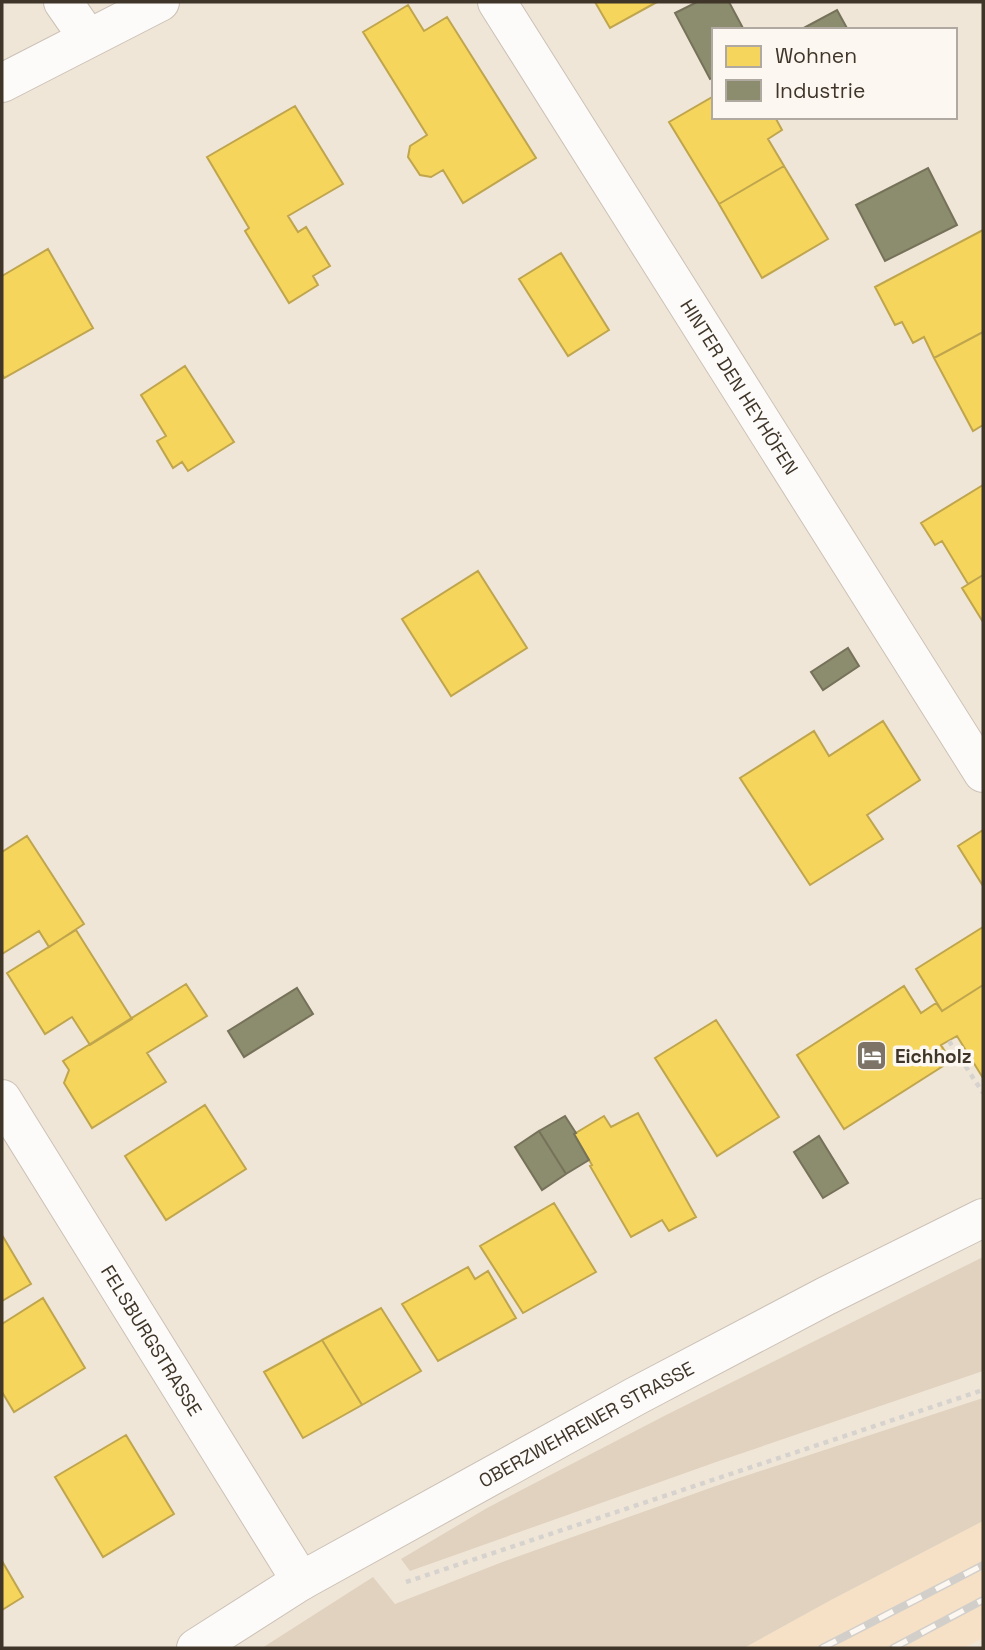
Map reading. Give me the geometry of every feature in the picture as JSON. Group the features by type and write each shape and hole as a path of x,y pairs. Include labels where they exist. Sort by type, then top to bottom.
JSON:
{"street":[{"path":"63,2 88,38"},
{"path":"2,83 160,2"},
{"name":"HINTER DEN HEYHÖFEN","path":"498,2 983,773"},
{"name":"FELSBURGSTRASSE","path":"2,1099 301,1581"},
{"name":"OBERZWEHRENER STRASSE","path":"196,1648 365,1544 636,1395 983,1218"}],"path":[{"path":"949,1041 983,1093"},
{"path":"365,1544 399,1585 983,1390"}],"shaded area":[{"path":"983,1257 983,1371 410,1571 401,1559 487,1508 666,1415"},
{"path":"983,1398 983,1521 744,1648 262,1648 373,1577 395,1604 505,1561 727,1482"},
{"path":"983,1521 983,1638 964,1648 744,1648 831,1600"}],"building: Wohnen":[{"path":"595,2 657,2 610,28"},
{"path":"408,5 424,31 447,17 536,158 463,203 443,170 431,177 420,175 408,157 410,146 427,135 363,32"},
{"path":"712,97 712,119 776,119 782,130 768,139 784,166 719,204 669,122"},
{"path":"295,106 343,184 288,216 298,232 306,227 330,266 313,276 318,285 289,303 245,231 249,228 207,157"},
{"path":"784,166 828,239 762,278 719,204"},
{"path":"983,230 983,332 934,358 924,337 913,343 902,322 895,325 875,287"},
{"path":"48,249 93,328 4,378 2,276"},
{"path":"561,253 609,330 568,356 519,279"},
{"path":"983,332 983,425 973,431 934,358"},
{"path":"185,366 234,442 188,471 182,462 173,468 157,441 166,436 141,395"},
{"path":"983,485 983,575 968,584 942,541 935,545 921,523"},
{"path":"478,571 527,648 451,696 402,619"},
{"path":"983,575 983,622 962,588"},
{"path":"883,721 920,780 867,815 883,839 810,885 740,778 814,731 829,756"},
{"path":"983,830 983,886 958,846"},
{"path":"27,836 84,924 49,947 39,931 2,954 2,852"},
{"path":"983,927 983,985 942,1011 916,969"},
{"path":"76,930 132,1019 90,1045 72,1017 45,1034 7,973"},
{"path":"186,984 207,1016 147,1053 166,1082 92,1128 64,1083 69,1070 63,1061"},
{"path":"983,985 983,1078 957,1036 941,1045 951,1061 844,1129 797,1055 904,986 921,1013 936,1003 942,1011"},
{"path":"716,1020 779,1117 717,1156 655,1058"},
{"path":"205,1105 246,1169 166,1220 125,1156"},
{"path":"638,1113 696,1217 669,1231 662,1220 631,1237 574,1134 604,1116 611,1127"},
{"path":"554,1203 596,1272 523,1313 480,1246"},
{"path":"2,1235 31,1284 2,1301"},
{"path":"468,1267 475,1279 488,1271 516,1318 438,1361 402,1304"},
{"path":"43,1298 85,1368 14,1412 2,1392 2,1324"},
{"path":"381,1308 421,1371 362,1405 322,1340"},
{"path":"322,1340 362,1405 303,1438 264,1372"},
{"path":"126,1435 174,1514 103,1557 55,1477"},
{"path":"2,1561 23,1597 2,1610"}],"building: Industrie":[{"path":"697,2 729,2 743,28 712,28 712,78 710,79 675,13"},
{"path":"837,10 847,28 804,28"},
{"path":"928,168 957,225 885,261 856,205"},
{"path":"848,648 859,666 823,690 811,672"},
{"path":"297,988 313,1014 244,1057 228,1031"},
{"path":"565,1116 589,1160 566,1174 539,1131"},
{"path":"539,1131 566,1174 542,1190 515,1147"},
{"path":"819,1136 848,1183 823,1198 794,1152"}],"railway":[{"path":"822,1648 983,1565"},
{"path":"893,1648 983,1600"}],"place":[{"name":"Eichholz","path":"872,1056"}]}
